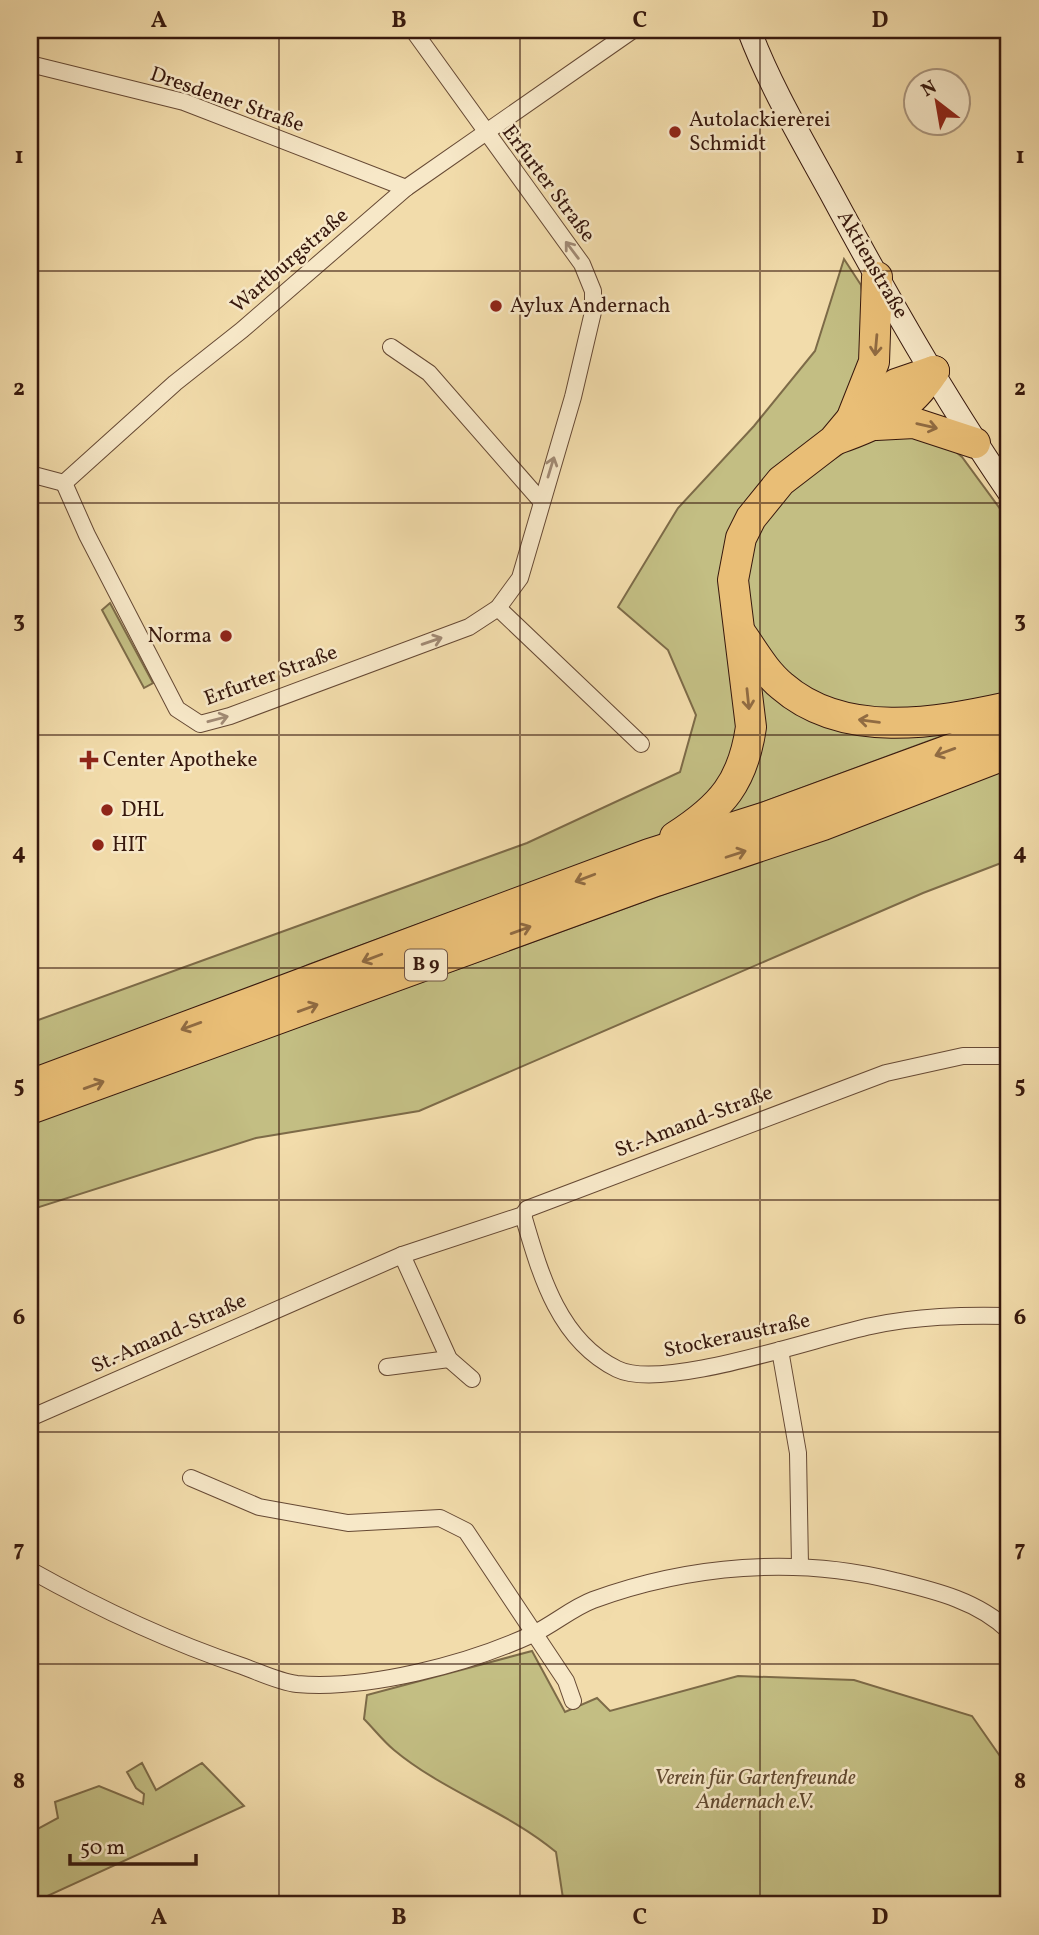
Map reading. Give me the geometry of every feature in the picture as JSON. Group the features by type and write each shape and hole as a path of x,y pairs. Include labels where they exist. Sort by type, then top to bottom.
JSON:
{"highway":[{"path":"864,421 874,362 877,276"},
{"path":"649,854 697,823 726,798 739,775 751,727 733,580 741,538 751,518 781,481 864,421 896,383 934,371"},
{"path":"864,421 914,423 975,443"},
{"path":"740,631 762,665 782,686 807,704 839,717 875,722 922,722 1009,707"},
{"name":"B 9","path":"30,1085 649,854 766,817 1009,728"},
{"name":"B 9","path":"30,1109 656,881 823,825 1009,753"}],"street":[{"name":"Erfurter Straße","path":"64,482 87,535 177,709 200,724 230,716 370,662 449,636 498,608 520,578 573,397 593,312 593,290 582,264 412,30"},
{"name":"Wartburgstraße","path":"64,482 175,383 242,330 406,188 483,131 632,30"},
{"name":"Aktienstraße","path":"748,30 762,66 877,276 975,443 1009,492"},
{"name":"Dresdener Straße","path":"30,64 184,102 406,188"},
{"path":"391,347 429,373 541,501"},
{"path":"30,474 64,482"},
{"path":"498,608 641,744"},
{"name":"St.-Amand-Straße","path":"30,1418 402,1255 523,1215 527,1209 691,1145 886,1073 963,1056 1009,1056"},
{"name":"Stockeraustraße","path":"523,1215 543,1281 577,1340 618,1370 667,1376 873,1325 953,1315 1009,1316"},
{"path":"402,1255 449,1360 472,1379"},
{"path":"780,1350 798,1453 800,1565"},
{"path":"387,1367 449,1360"},
{"path":"191,1478 259,1507 348,1523 440,1518 466,1531 566,1681 573,1702"},
{"path":"30,1570 137,1626 294,1684 347,1684 408,1674 494,1650 534,1634 590,1601 678,1574 800,1565 867,1574 951,1594 999,1621 1009,1632"}],"green space":[{"path":"844,259 861,285 868,337 844,414 738,523 742,726 725,787 663,834 308,965 246,996 30,1075 30,1023 527,843 680,772 696,715 668,650 618,607 678,508 754,426 815,351"},
{"path":"880,435 939,438 962,457 1009,521 1009,699 982,707 841,710 770,665 745,609 749,546 788,489 854,446"},
{"path":"110,603 153,683 144,688 102,610"},
{"path":"749,667 789,700 964,728 723,817"},
{"path":"1009,769 1009,860 923,893 419,1111 256,1138 30,1210 30,1124"},
{"name":"Verein für Gartenfreunde Andernach e.V.","path":"532,1651 565,1712 597,1698 610,1711 738,1676 854,1680 972,1716 1009,1769 1009,1905 564,1905 556,1852 517,1825 413,1764 390,1746 364,1719 367,1695"},
{"path":"142,1763 156,1790 202,1763 244,1806 30,1904 30,1833 58,1818 55,1802 99,1786 143,1804 144,1794 136,1788 127,1772"}],"place":[{"name":"Autolackiererei Schmidt","path":"675,132"},
{"name":"Aylux Andernach","path":"496,306"},
{"name":"Norma","path":"226,636"},
{"name":"Center Apotheke","path":"89,760"},
{"name":"DHL","path":"107,810"},
{"name":"HIT","path":"98,845"}]}
